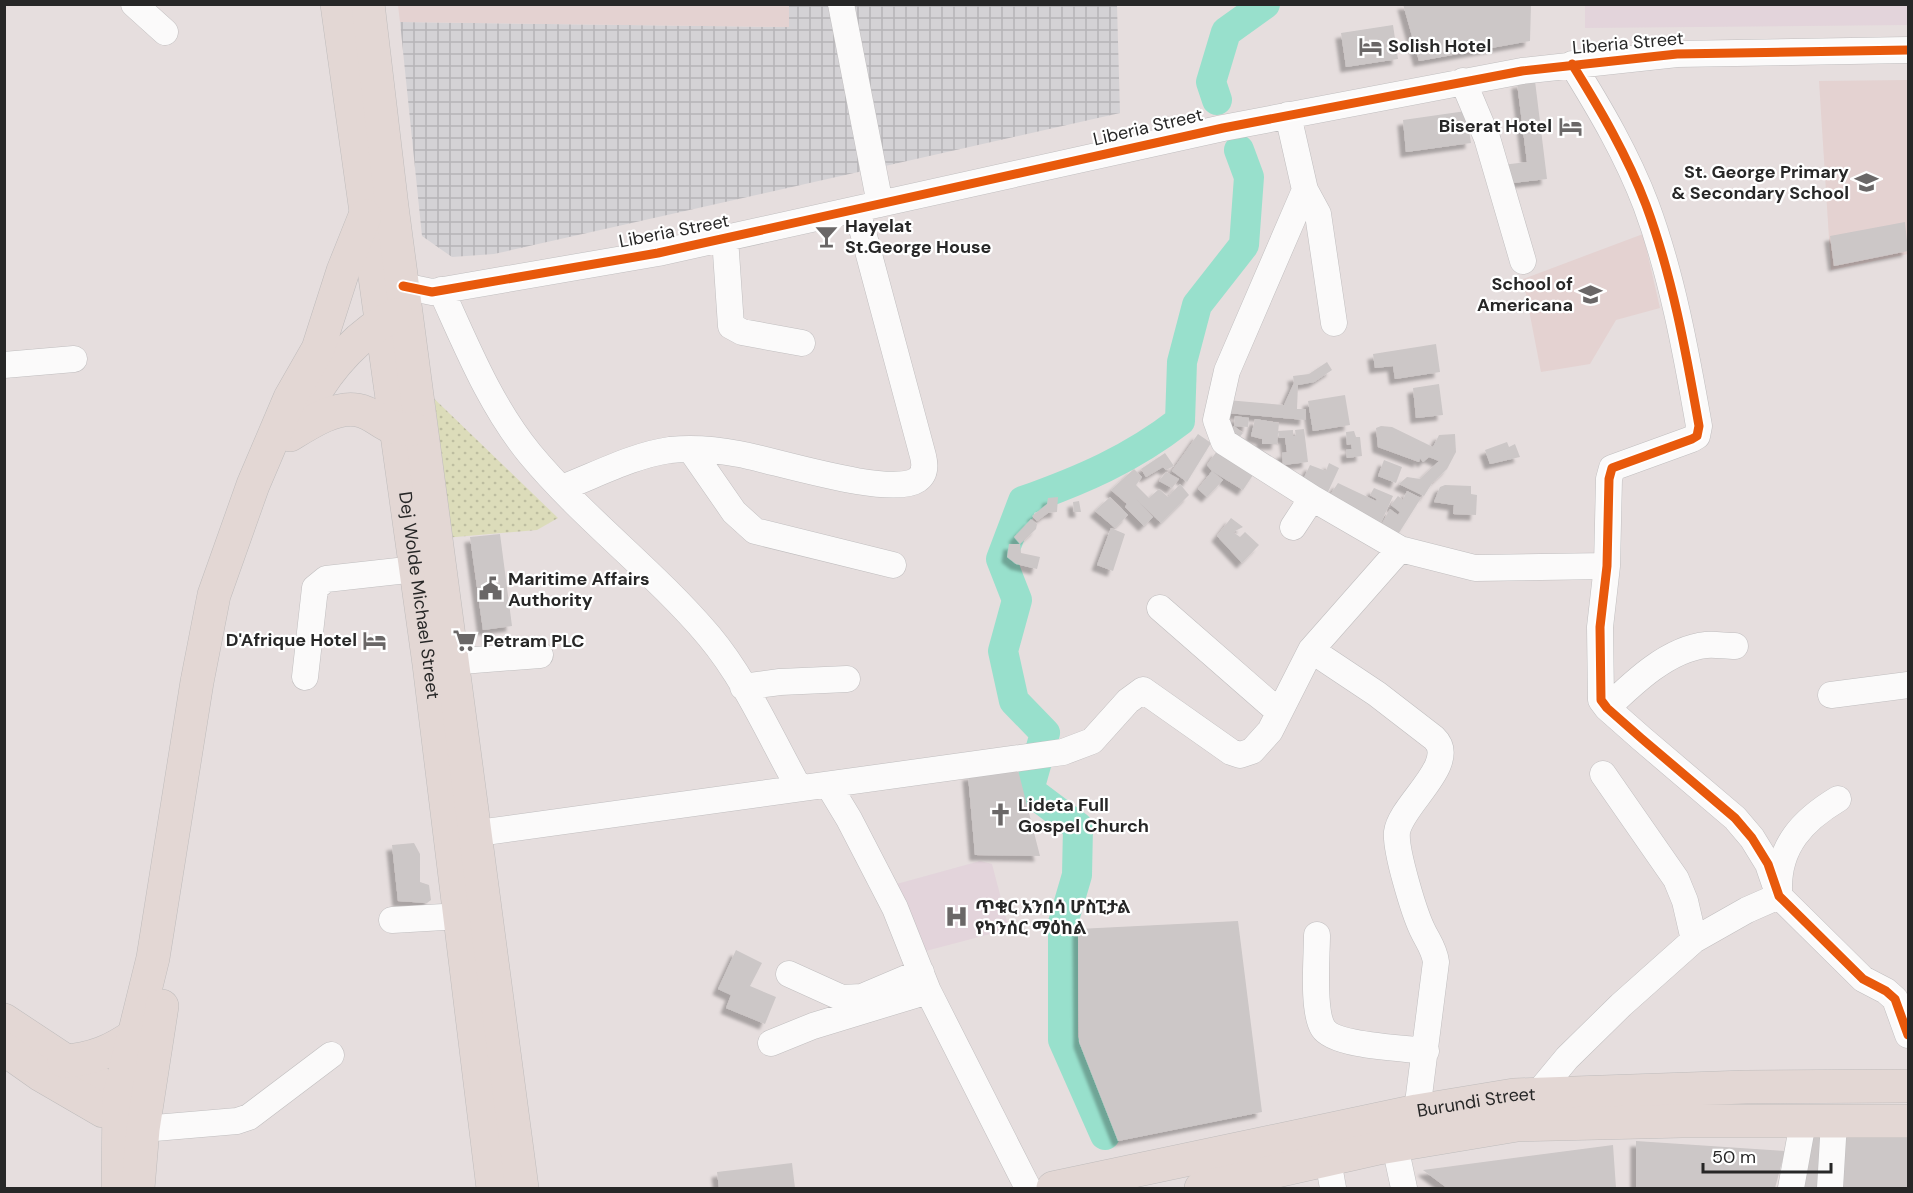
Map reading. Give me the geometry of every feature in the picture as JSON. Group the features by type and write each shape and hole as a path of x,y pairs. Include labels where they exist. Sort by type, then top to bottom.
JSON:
{"main road":[{"name":"Dej Wolde Michael Street","path":"353,8 365,215 407,299"},
{"name":"Dej Wolde Michael Street","path":"353,8 407,299 416,569 440,663"},
{"path":"118,1188 205,683 214,595 290,398 318,349 343,271 365,215"},
{"path":"318,349 407,299"},
{"path":"138,1188 131,1113 136,1034 153,958 205,683 252,538 290,435 326,373 407,299"},
{"path":"290,435 325,415 357,410 410,430"},
{"name":"Dej Wolde Michael Street","path":"410,430 463,835 522,1188"},
{"name":"Dej Wolde Michael Street","path":"463,835 461,916 493,1188"},
{"path":"4,1020 64,1061 131,1113"},
{"path":"64,1061 90,1059 104,1054 136,1034"},
{"path":"4,1049 41,1075 131,1113"},
{"name":"Burundi Street","path":"1200,1188 1267,1158 1417,1111 1745,1087 1908,1086"},
{"path":"1745,1087 1745,1120"},
{"name":"Burundi Street","path":"1053,1188 1267,1158 1331,1174 1395,1146 1523,1104 1745,1120 1908,1121"}],"street":[{"path":"134,4 165,32"},
{"path":"562,488 650,455 670,450 736,453 858,483 909,483 923,475 925,468 923,456 869,207 841,4"},
{"name":"Liberia Street","path":"407,299 658,253 1288,115 1463,81 1572,64 1677,54 1908,50"},
{"path":"1572,64 1605,117 1646,205 1671,291 1699,426 1697,436 1692,439 1612,468 1609,480 1607,566 1600,627 1599,688 1601,700 1607,708 1735,818 1752,838 1768,864 1779,896 1863,979 1895,999 1908,1035"},
{"path":"1463,81 1487,138 1523,261"},
{"path":"1288,115 1305,190 1319,222 1334,324"},
{"path":"1305,190 1239,339 1220,393 1216,420 1224,442 1312,498 1400,549 1474,568 1607,566"},
{"path":"725,238 731,326 742,332 802,343"},
{"path":"407,299 476,369 498,410 530,454 679,603 710,638 743,687 799,789"},
{"path":"4,365 74,358"},
{"path":"692,450 734,512 755,531 893,565"},
{"path":"1293,528 1312,498"},
{"path":"463,835 1062,752 1092,741 1128,701 1143,690 1231,752 1240,755 1252,751 1270,731 1311,650 1400,549"},
{"path":"305,677 315,588 318,584 326,579 416,569"},
{"path":"1160,608 1280,712"},
{"path":"1607,708 1634,683 1681,653 1706,645 1735,646"},
{"path":"1311,650 1377,694 1440,744 1442,753 1440,764 1406,811 1397,830 1399,854 1421,928 1435,952 1436,962 1417,1111"},
{"path":"440,663 540,655"},
{"path":"743,687 780,681 847,679"},
{"path":"1831,695 1908,685"},
{"path":"1604,774 1676,879 1685,902 1694,940"},
{"path":"829,786 849,819 895,909 925,981 1028,1188"},
{"path":"1779,896 1778,870 1787,849 1807,820 1838,799"},
{"path":"1523,1104 1598,1028 1694,940 1747,910 1779,896"},
{"path":"392,920 461,916"},
{"path":"1317,935 1318,1009 1324,1029 1337,1039 1426,1051"},
{"path":"789,974 842,998 862,997 925,981"},
{"path":"771,1043 925,981"},
{"path":"131,1113 237,1121 249,1117 331,1055"},
{"path":"1791,1188 1819,1122"},
{"path":"1819,1122 1830,1188"},
{"path":"1395,1146 1404,1188"}],"shaded area":[{"path":"398,5 789,5 789,27 400,22"},
{"path":"789,5 1117,5 1120,113 494,254 452,257 422,236 400,22 788,27"},
{"path":"1585,5 1908,5 1908,25 1585,28"},
{"name":"St. George Primary & Secondary School","path":"1907,80 1908,254 1831,270 1819,81"},
{"name":"School of Americana","path":"1643,234 1660,308 1616,320 1590,364 1541,372 1523,279"},
{"name":"ጥቁር አንበሳ ሆስፒታል የካንሰር ማዕከል","path":"980,861 992,864 1009,929 922,952 893,885"}],"green space":[{"path":"421,386 558,518 537,530 444,538"}],"building":[{"path":"1403,4 1531,4 1530,41 1419,61"},
{"name":"Solish Hotel","path":"1393,25 1398,59 1346,67 1341,33"},
{"path":"1535,81 1547,179 1504,184 1502,165 1527,162 1517,83"},
{"path":"1466,111 1471,143 1406,152 1403,120"},
{"path":"1905,222 1908,251 1834,266 1830,236"},
{"path":"1436,344 1440,372 1395,379 1393,366 1375,368 1373,354"},
{"path":"1327,362 1332,370 1314,382 1298,385 1297,409 1306,409 1305,420 1227,413 1227,400 1284,405 1294,383 1293,376 1309,374"},
{"path":"1439,384 1443,415 1416,418 1413,388"},
{"path":"1345,395 1350,425 1313,431 1308,401"},
{"path":"1235,416 1249,418 1248,427 1234,426"},
{"path":"1255,419 1279,423 1277,444 1262,444 1262,439 1251,436"},
{"path":"1234,426 1243,433 1236,441 1229,431"},
{"path":"1392,427 1433,447 1439,435 1455,434 1456,452 1447,469 1432,483 1424,496 1399,484 1407,477 1420,479 1439,461 1429,457 1423,462 1420,458 1419,462 1378,447 1376,428"},
{"path":"1304,429 1308,462 1283,465 1282,453 1287,452 1285,438 1279,438 1278,431 1293,430 1293,436 1296,436 1295,430"},
{"path":"1354,431 1356,437 1360,437 1362,456 1347,458 1346,450 1352,449 1351,444 1347,445 1346,432"},
{"path":"1198,434 1211,443 1187,482 1172,471"},
{"path":"1507,442 1509,447 1515,444 1520,457 1490,464 1485,450"},
{"path":"1217,451 1255,472 1243,490 1212,471 1207,465"},
{"path":"1165,453 1174,466 1166,470 1163,467 1146,477 1141,469"},
{"path":"1384,460 1402,467 1396,483 1378,476"},
{"path":"1329,463 1339,468 1327,494 1302,482 1310,465 1326,471"},
{"path":"1134,469 1142,477 1136,485 1149,498 1159,489 1168,497 1180,484 1189,495 1161,523 1136,499 1153,517 1144,526 1125,507 1127,504 1111,490"},
{"path":"1212,471 1223,480 1207,497 1198,489"},
{"path":"1166,472 1179,479 1172,488 1159,481"},
{"path":"1338,483 1376,501 1377,499 1370,495 1374,488 1393,496 1379,527 1328,498"},
{"path":"1445,485 1471,486 1471,494 1477,495 1476,515 1453,514 1454,505 1434,502 1440,487"},
{"path":"1407,491 1421,498 1397,536 1380,527 1390,509 1398,515 1400,512 1391,505 1398,496 1403,500"},
{"path":"1058,497 1057,512 1048,513 1037,521 1032,516 1047,504 1048,498"},
{"path":"1110,497 1128,515 1115,528 1095,511"},
{"path":"1079,501 1081,512 1074,512 1073,502"},
{"path":"1231,518 1243,527 1233,532 1240,537 1245,532 1259,545 1242,563 1217,536"},
{"path":"1031,519 1037,524 1036,529 1020,544 1014,537"},
{"path":"1111,528 1125,534 1113,571 1097,565"},
{"path":"500,534 512,626 483,630 470,537"},
{"path":"1009,544 1020,544 1021,553 1040,557 1037,569 1016,564 1007,557"},
{"name":"Lideta Full Gospel Church","path":"1018,770 1040,856 975,855 968,775"},
{"path":"414,843 420,854 420,882 429,885 431,900 427,903 398,901 392,845"},
{"path":"1238,921 1262,1112 1118,1141 1079,1042 1078,929"},
{"path":"736,950 762,963 750,986 776,997 765,1024 726,1008 731,995 718,989"},
{"path":"1808,1130 1824,1131 1820,1188 1797,1188"},
{"path":"1840,1130 1908,1130 1908,1188 1837,1188"},
{"path":"1636,1141 1785,1151 1775,1188 1636,1188"},
{"path":"1613,1145 1616,1188 1447,1188 1423,1170"},
{"path":"792,1163 795,1188 719,1188 717,1172"}],"waterway":[{"path":"1217,100 1211,82 1226,32 1265,4"},
{"path":"1105,1135 1063,1040 1063,923 1077,875 1078,827 1029,790 1045,733 1014,701 1003,651 1017,600 1001,559 1023,501 1105,467 1143,447 1180,421 1182,362 1197,305 1244,245 1249,177 1239,150"}],"cycle path":[{"path":"403,286 432,292 658,253 1223,128 1522,71 1677,54 1908,50"},
{"path":"1572,64 1612,133 1646,205 1671,286 1699,426 1697,436 1692,439 1612,468 1609,479 1607,566 1600,627 1601,700 1641,738 1735,818 1752,838 1768,864 1779,896 1863,979 1886,991 1895,999 1908,1035"}],"place":[{"name":"Solish Hotel","path":"1370,46"},
{"name":"Biserat Hotel","path":"1570,126"},
{"name":"St. George Primary & Secondary School","path":"1867,182"},
{"name":"Hayelat St.George House","path":"827,236"},
{"name":"School of Americana","path":"1591,294"},
{"name":"Maritime Affairs Authority","path":"490,589"},
{"name":"D'Afrique Hotel","path":"375,640"},
{"name":"Petram PLC","path":"465,641"},
{"name":"Lideta Full Gospel Church","path":"1000,815"},
{"name":"ጥቁር አንበሳ ሆስፒታል የካንሰር ማዕከል","path":"957,917"}]}
